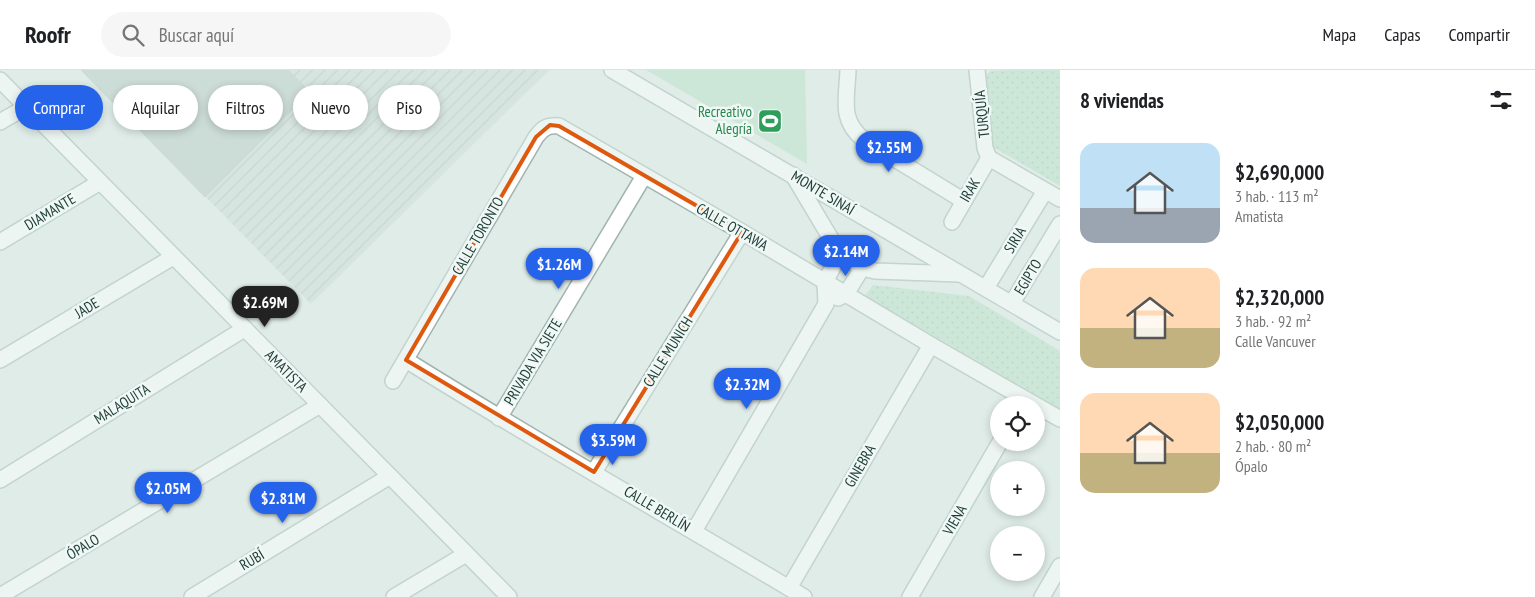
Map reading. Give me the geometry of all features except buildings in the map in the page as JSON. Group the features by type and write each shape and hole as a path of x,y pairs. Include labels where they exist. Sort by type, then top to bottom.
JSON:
{"street":[{"name":"MONTE SINAÍ","path":"612,70 1060,332"},
{"path":"848,70 846,117 852,129 864,140 964,201"},
{"name":"TURQUÍA","path":"976,70 985,148 988,158"},
{"name":"AMATISTA","path":"0,80 15,96"},
{"path":"0,122 15,113"},
{"name":"CALLE TORONTO","path":"393,381 536,137 542,129 550,125 559,126"},
{"name":"CALLE OTTAWA","path":"559,126 742,232 1014,396"},
{"name":"AMATISTA","path":"49,130 509,597"},
{"path":"988,158 1060,199"},
{"name":"IRAK","path":"952,222 988,158"},
{"name":"PRIVADA VIA SIETE","path":"499,418 644,176"},
{"path":"793,176 840,254 862,268 875,271 960,274"},
{"name":"DIAMANTE","path":"0,242 100,182"},
{"name":"SIRIA","path":"986,288 1045,191"},
{"name":"EGIPTO","path":"1012,304 1060,224"},
{"name":"CALLE MUNICH","path":"594,472 742,232"},
{"path":"694,531 826,304 825,282 840,254"},
{"name":"JADE","path":"0,360 173,257"},
{"path":"826,304 846,294 862,268"},
{"name":"MALAQUITA","path":"0,480 244,329"},
{"name":"GINEBRA","path":"789,588 931,345"},
{"name":"CALLE BERLÍN","path":"406,360 499,418 594,472 804,597"},
{"name":"ÓPALO","path":"0,596 320,406"},
{"name":"CALLE OTTAWA","path":"1045,412 1060,419"},
{"name":"VIENA","path":"910,597 995,451"},
{"name":"RUBÍ","path":"192,597 390,476"},
{"path":"394,597 466,554"},
{"path":"1042,597 1060,566"}],"highlighted area":[{"path":"550,125 559,126 742,232 594,472 406,360 536,137"}],"shaded area":[{"path":"81,70 549,70 311,304 140,130 198,130 198,85 113,85 113,103 103,92 103,85 96,85"}],"green space":[{"name":"Recreativo Alegría","path":"646,70 805,70 807,164 660,78"},
{"path":"1060,70 1060,186 990,145 983,79 990,71"},
{"path":"873,285 969,296 1060,351 1060,409 1045,400 1045,396 1038,396 865,296"}],"place":[{"name":"Recreativo Alegría","path":"770,121"}]}
